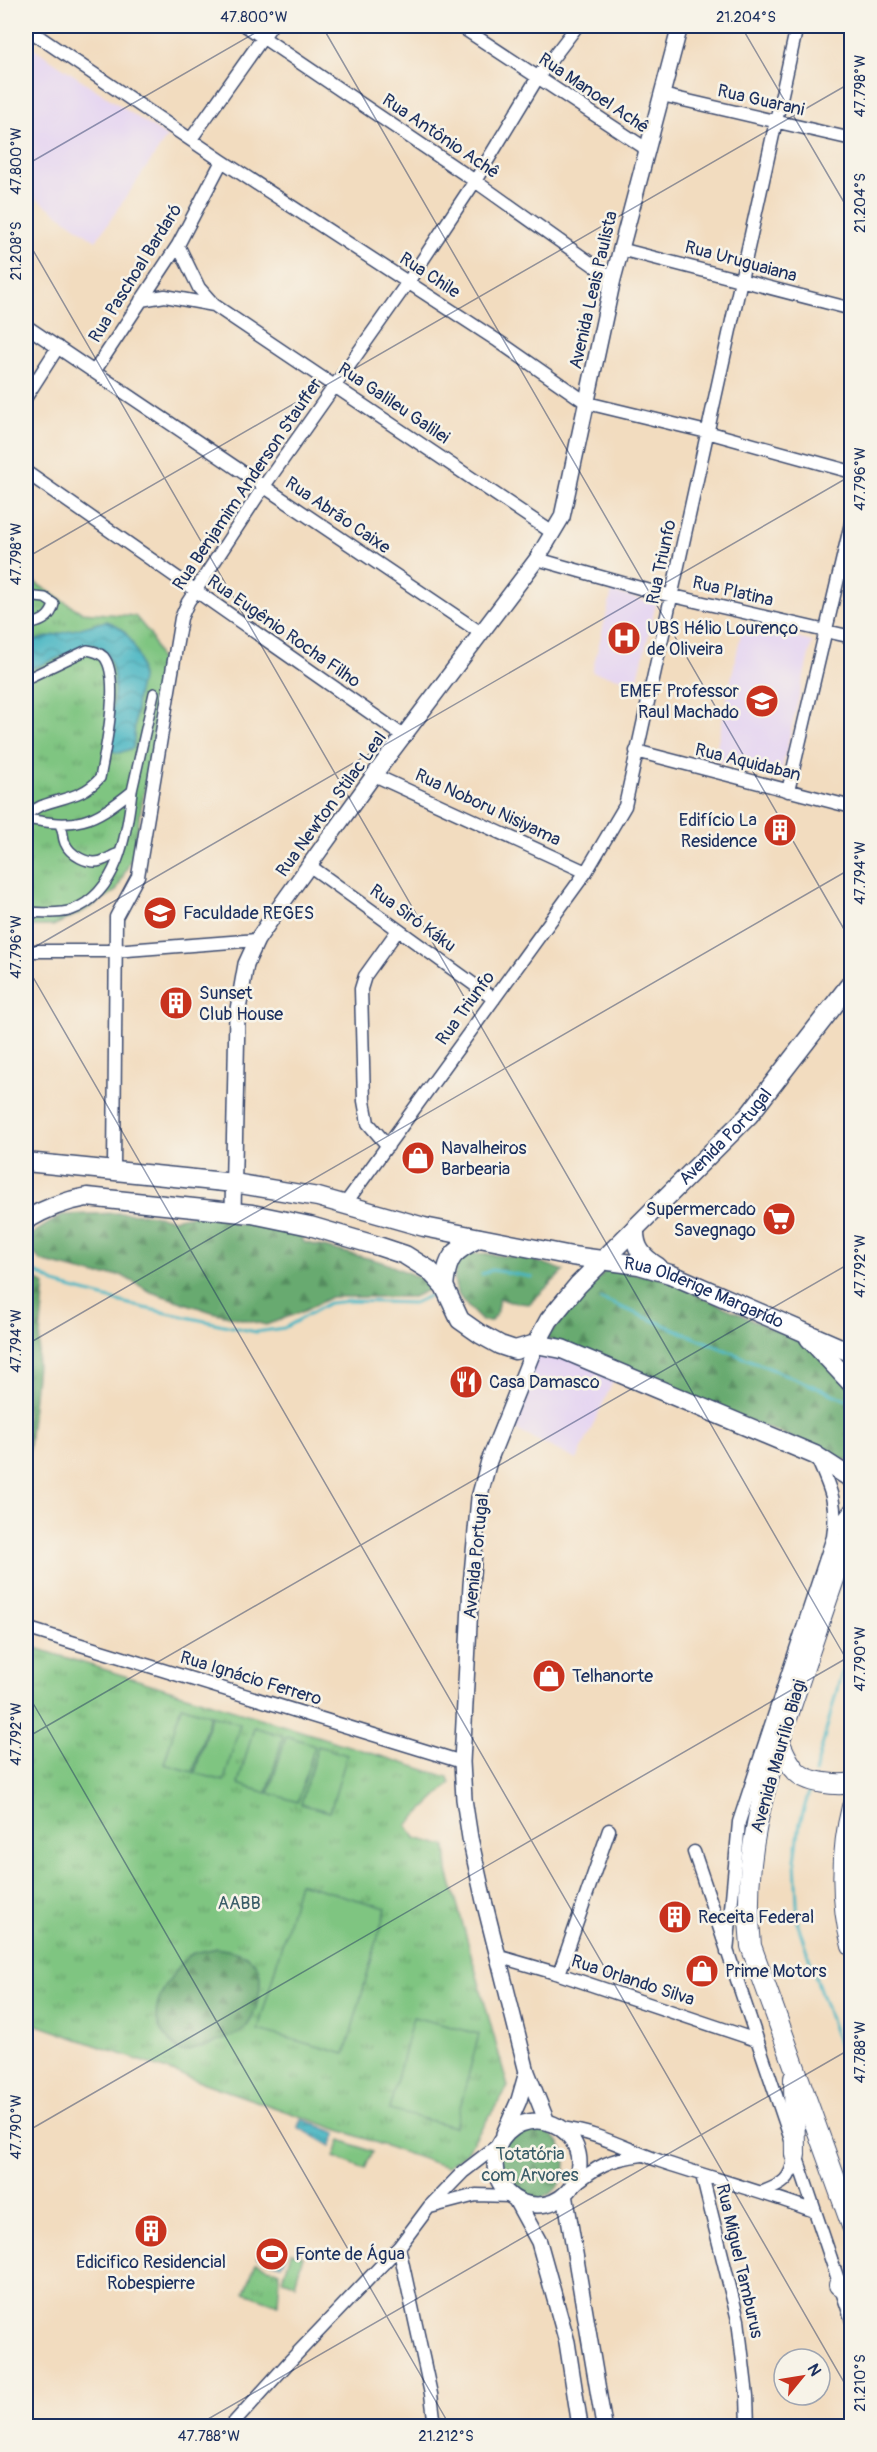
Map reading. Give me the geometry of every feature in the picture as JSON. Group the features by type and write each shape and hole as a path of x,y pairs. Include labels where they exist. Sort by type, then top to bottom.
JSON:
{"main road":[{"name":"Avenida Portugal","path":"536,1344 549,1320 602,1260 749,1115 852,982"},
{"name":"Rua Olderige Margarido","path":"26,1162 114,1169 234,1183 345,1204 424,1227 639,1265 669,1274 852,1353"},
{"path":"26,1220 47,1208 87,1197 233,1211 310,1226 405,1255 429,1270 444,1286 460,1320 500,1345 515,1350 536,1344 562,1349 815,1455 852,1479"},
{"path":"310,1226 333,1220 345,1204"},
{"path":"635,1228 634,1242 638,1250 648,1261 669,1274"},
{"path":"444,1286 446,1266 453,1254 479,1238"},
{"path":"804,1333 852,1384"},
{"name":"Avenida Maurílio Biagi","path":"842,1531 816,1630 758,1813 749,1867 747,1907 751,1946 771,2007 793,2061 852,2226"},
{"path":"812,1602 816,1630"},
{"path":"779,1741 788,1761 801,1775 842,1784"},
{"path":"852,1807 845,1845 844,1894 852,1946"},
{"path":"793,2061 795,2155"}],"street":[{"name":"Rua Antônio Achê","path":"246,26 475,181 613,279"},
{"path":"191,139 271,26"},
{"name":"Rua Manoel Achê","path":"460,26 648,150"},
{"name":"Rua Benjamim Anderson Stauffer","path":"114,1169 116,918 138,876 181,618 195,591 264,486 408,282 475,181 538,77 577,26"},
{"name":"Avenida Leais Paulista","path":"537,559 562,517 613,279 680,26"},
{"name":"Rua Triunfo","path":"345,1204 586,872 625,806 797,26"},
{"name":"Rua Chile","path":"26,27 222,161 498,341 587,404 707,432 852,472"},
{"name":"Rua Guarani","path":"662,96 852,139"},
{"name":"Rua Paschoal Bardaró","path":"94,372 178,245 222,161"},
{"name":"Rua Galileu Galilei","path":"178,245 199,288 214,305 553,533"},
{"name":"Rua Uruguaiana","path":"621,249 852,309"},
{"name":"Rua Galileu Galilei","path":"141,300 165,296 214,305"},
{"name":"Rua Abrão Caixe","path":"26,326 481,633"},
{"path":"26,397 58,347"},
{"name":"Rua Eugênio Rocha Filho","path":"26,472 405,737"},
{"path":"788,790 852,519"},
{"name":"Rua Platina","path":"537,559 672,596 852,637"},
{"name":"Rua Newton Stilac Leal","path":"233,1211 237,1015 246,964 257,940 374,775 405,737 537,559"},
{"path":"26,596 45,598 54,604 52,612 46,619 26,625"},
{"path":"26,679 87,650 94,651 103,656 108,665 112,694 100,778 80,795 43,805 26,817"},
{"path":"26,912 70,911 87,903 103,889 119,853 129,818 132,791 154,693"},
{"name":"Rua Aquidaban","path":"636,751 852,807"},
{"name":"Rua Noboru Nisiyama","path":"374,775 586,872"},
{"path":"26,817 60,825 82,822 100,814 132,791"},
{"path":"60,825 66,845 76,856 92,862 103,861 119,853"},
{"name":"Rua Siró Káku","path":"310,866 494,999"},
{"path":"388,1146 368,1123 364,1101 361,989 365,976 398,930"},
{"path":"26,951 114,951 257,940"},
{"name":"Avenida Portugal","path":"536,1344 489,1461 479,1498 471,1585 462,1762 464,1800 470,1838 497,1956 527,2072 553,2125"},
{"name":"Avenida Maurílio Biagi","path":"815,1455 831,1491 842,1531"},
{"name":"Avenida Maurílio Biagi","path":"727,1952 739,1822 812,1602 852,1508"},
{"name":"Rua Ignácio Ferrero","path":"29,1629 462,1762"},
{"path":"559,1974 609,1830"},
{"path":"694,1852 814,2211 845,2289 852,2320"},
{"name":"Rua Orlando Silva","path":"497,1956 559,1974 756,2040"},
{"path":"527,2072 519,2100 495,2158 495,2172 501,2185 513,2198 539,2242 567,2342 580,2423 604,2422 568,2191 577,2175 579,2162 573,2143 553,2125"},
{"path":"231,2427 290,2361 399,2247 429,2207 463,2172 522,2123 535,2121 592,2133 642,2155 763,2192 814,2211"},
{"path":"429,2207 476,2195 513,2198 536,2206 547,2204 568,2191 591,2170 619,2158 642,2155"},
{"path":"763,2192 786,2180 792,2172 795,2155"},
{"name":"Rua Miguel Tamburus","path":"702,2175 738,2320 747,2396 748,2427"},
{"path":"399,2247 431,2394 435,2427"}],"shaded area":[{"path":"26,43 167,137 96,241 26,191"},
{"name":"UBS Hélio Lourenço de Oliveira","path":"612,592 656,604 637,682 592,672"},
{"name":"EMEF Professor Raul Machado","path":"743,624 812,642 780,776 714,760"},
{"path":"536,1344 617,1373 577,1460 504,1424"}],"green space":[{"path":"26,577 81,612 135,616 150,634 166,675 132,857 116,891 82,912 53,926 26,926"},
{"path":"147,1214 173,1219 192,1215 220,1216 236,1224 263,1222 299,1231 304,1242 383,1262 427,1281 430,1289 413,1297 331,1297 304,1311 266,1325 212,1312 151,1292 121,1275 96,1275 41,1261 30,1249 32,1234 62,1215"},
{"path":"473,1253 531,1260 564,1271 529,1304 499,1298 496,1315 491,1321 482,1321 463,1301 454,1281 457,1261"},
{"path":"607,1269 661,1278 851,1365 851,1462 546,1338"},
{"path":"26,1273 45,1285 26,1477"},
{"name":"AABB","path":"26,1645 448,1777 450,1784 407,1825 415,1838 446,1846 448,1871 508,2087 466,2153 446,2167 26,2021"},
{"path":"181,1706 210,1715 193,1772 164,1764"},
{"path":"211,1715 240,1724 224,1781 195,1773"},
{"path":"254,1727 283,1736 267,1793 238,1784"},
{"path":"286,1736 315,1745 298,1802 269,1793"},
{"path":"318,1746 347,1755 330,1812 301,1804"},
{"path":"299,1883 386,1908 345,2054 258,2030"},
{"path":"217,1948 242,1954 251,1959 258,1969 260,1988 252,2018 242,2031 230,2037 181,2052 159,2027 156,2011 158,2001 169,1980 187,1957 196,1952"},
{"path":"413,2017 479,2034 455,2127 389,2110"},
{"name":"Totatória com Arvores","path":"530,2128 550,2134 560,2144 566,2164 560,2184 550,2194 530,2200 510,2194 500,2184 494,2164 500,2144 510,2134"},
{"path":"341,2140 372,2152 365,2169 334,2157"},
{"path":"291,2252 303,2256 295,2284 283,2280"},
{"path":"256,2262 280,2272 278,2305 245,2293"}],"water":[{"path":"106,621 114,624 127,635 136,651 140,668 141,679 137,696 133,748 119,753 107,749 113,706 114,675 110,661 103,651 92,644 26,671 26,643"},
{"path":"301,2119 337,2133 331,2146 298,2127"},
{"name":"Fonte de Água","path":"264,2242 287,2252 281,2265 257,2257"}],"waterway":[{"path":"26,1266 58,1285 144,1308 256,1332 284,1328 329,1303 350,1301 414,1303 431,1295"},
{"path":"482,1274 492,1270 532,1277"},
{"path":"601,1299 852,1402"},
{"path":"815,1773 839,1682 852,1645"},
{"path":"810,1788 800,1823 795,1860 798,1925 852,2084"}],"place":[{"name":"UBS Hélio Lourenço de Oliveira","path":"624,638"},
{"name":"EMEF Professor Raul Machado","path":"762,701"},
{"name":"Edifício La Residence","path":"780,830"},
{"name":"Faculdade REGES","path":"160,913"},
{"name":"Sunset Club House","path":"176,1003"},
{"name":"Navalheiros Barbearia","path":"418,1158"},
{"name":"Supermercado Savegnago","path":"779,1219"},
{"name":"Casa Damasco","path":"466,1382"},
{"name":"Telhanorte","path":"549,1676"},
{"name":"Receita Federal","path":"675,1917"},
{"name":"Prime Motors","path":"702,1971"},
{"name":"Edicifico Residencial Robespierre","path":"151,2231"},
{"name":"Fonte de Água","path":"272,2254"}]}
